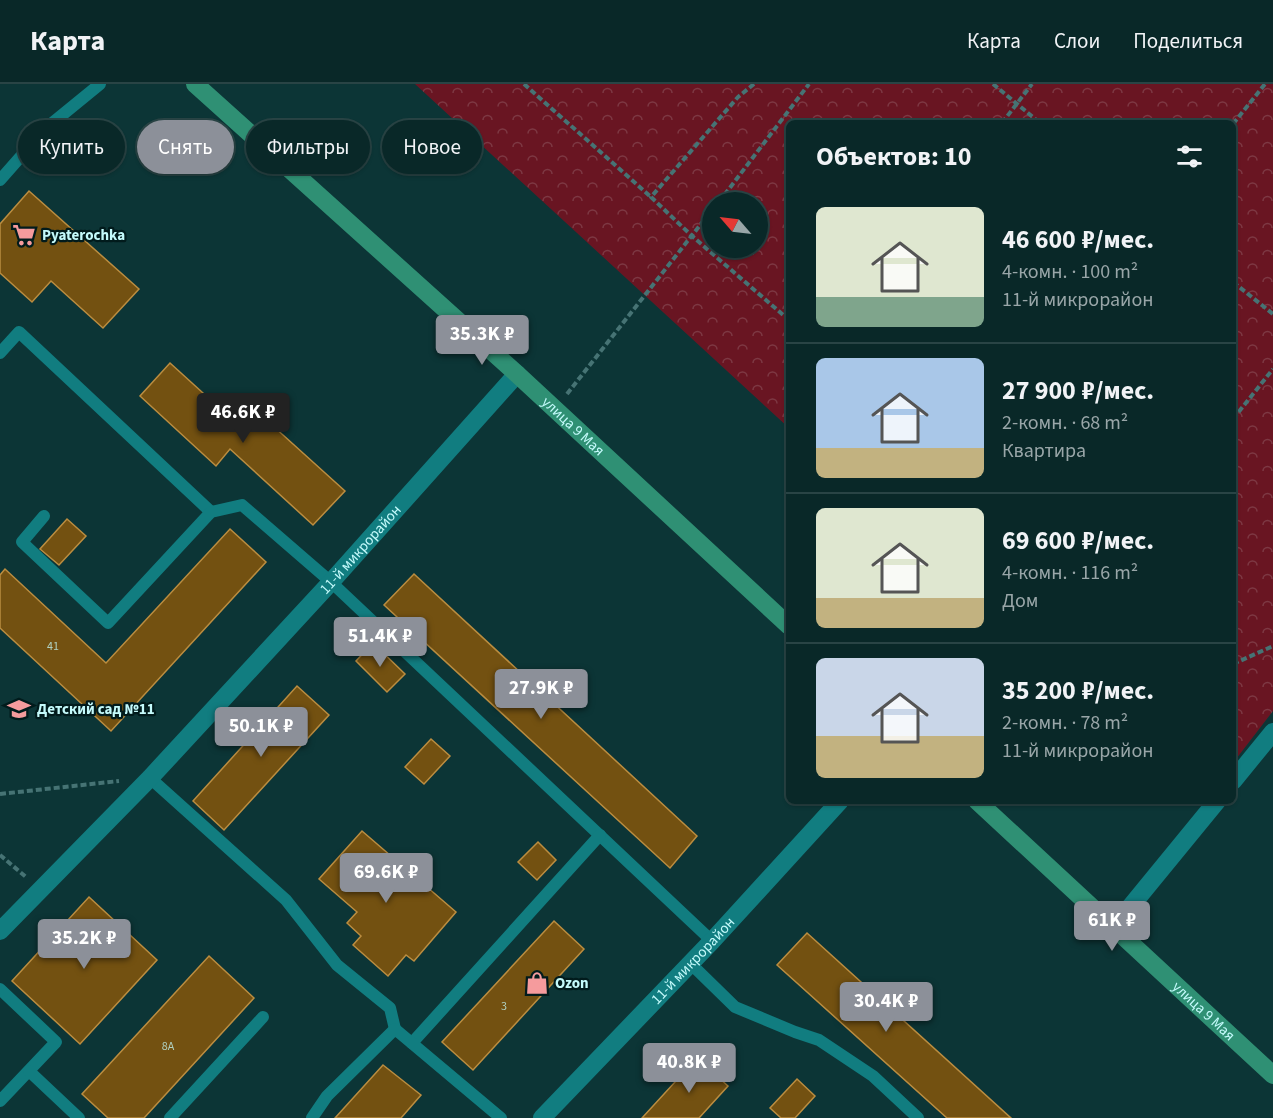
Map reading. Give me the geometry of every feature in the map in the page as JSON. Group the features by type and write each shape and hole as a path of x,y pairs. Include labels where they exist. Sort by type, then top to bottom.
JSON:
{"main road":[{"name":"улица 9 Мая","path":"195,84 517,374 786,623"},
{"name":"улица 9 Мая","path":"980,804 1273,1075"}],"street":[{"name":"11-й микрорайон","path":"0,931 150,778 331,582 517,374"},
{"path":"1236,777 1273,732"},
{"name":"11-й микрорайон","path":"542,1118 691,964 837,804"},
{"path":"1113,928 1215,804"}],"lane":[{"path":"0,180 45,129 100,84"},
{"path":"0,353 19,332 211,512"},
{"path":"44,516 22,542 108,623 211,512 242,505 331,582 712,941"},
{"path":"150,778 286,900 337,965 390,1008 395,1029 501,1118"},
{"path":"412,1043 600,835"},
{"path":"691,964 735,1007 819,1040 873,1076 918,1118"},
{"path":"0,989 56,1042 0,1101"},
{"path":"170,1118 263,1017"},
{"path":"312,1118 327,1096 395,1029"},
{"path":"29,1071 79,1118"}],"path":[{"path":"524,84 786,317"},
{"path":"651,197 738,97 754,84"},
{"path":"727,192 809,84"},
{"path":"993,84 1036,120"},
{"path":"1004,120 1032,84"},
{"path":"1236,120 1265,84"},
{"path":"555,409 702,223"},
{"path":"1236,284 1273,314"},
{"path":"1236,415 1273,369"},
{"path":"1236,663 1273,646"},
{"path":"0,794 150,778"},
{"path":"0,855 40,890"}],"green space":[{"path":"415,84 1273,84 1273,711 1236,759 1236,120 786,120 786,425 482,146 482,120 454,120"}],"building":[{"path":"29,191 139,289 103,328 51,281 32,302 0,273 0,224"},
{"path":"170,363 247,433 262,416 345,491 313,525 230,449 216,466 140,396"},
{"path":"67,519 86,536 59,565 40,549"},
{"path":"230,529 266,562 111,731 0,628 0,575 5,569 106,663"},
{"path":"414,574 697,836 670,868 384,605"},
{"path":"373,643 405,674 387,692 356,661"},
{"path":"297,686 329,715 224,830 193,801"},
{"path":"431,739 450,756 424,784 405,767"},
{"path":"362,831 456,912 414,961 406,955 388,976 353,945 361,936 347,923 357,912 319,879"},
{"path":"538,842 556,860 537,880 518,862"},
{"path":"89,897 157,960 80,1044 12,981"},
{"path":"554,921 584,949 473,1070 442,1042"},
{"path":"807,933 1011,1118 947,1118 777,965"},
{"path":"209,956 254,998 144,1118 108,1118 82,1094"},
{"path":"697,1058 728,1086 699,1118 642,1118"},
{"path":"383,1065 421,1095 401,1118 335,1118"},
{"path":"797,1079 815,1096 795,1118 781,1118 770,1108"}],"place":[{"name":"Pyaterochka","path":"24,235"},
{"name":"Детский сад №11","path":"19,709"},
{"name":"Ozon","path":"537,983"}]}
